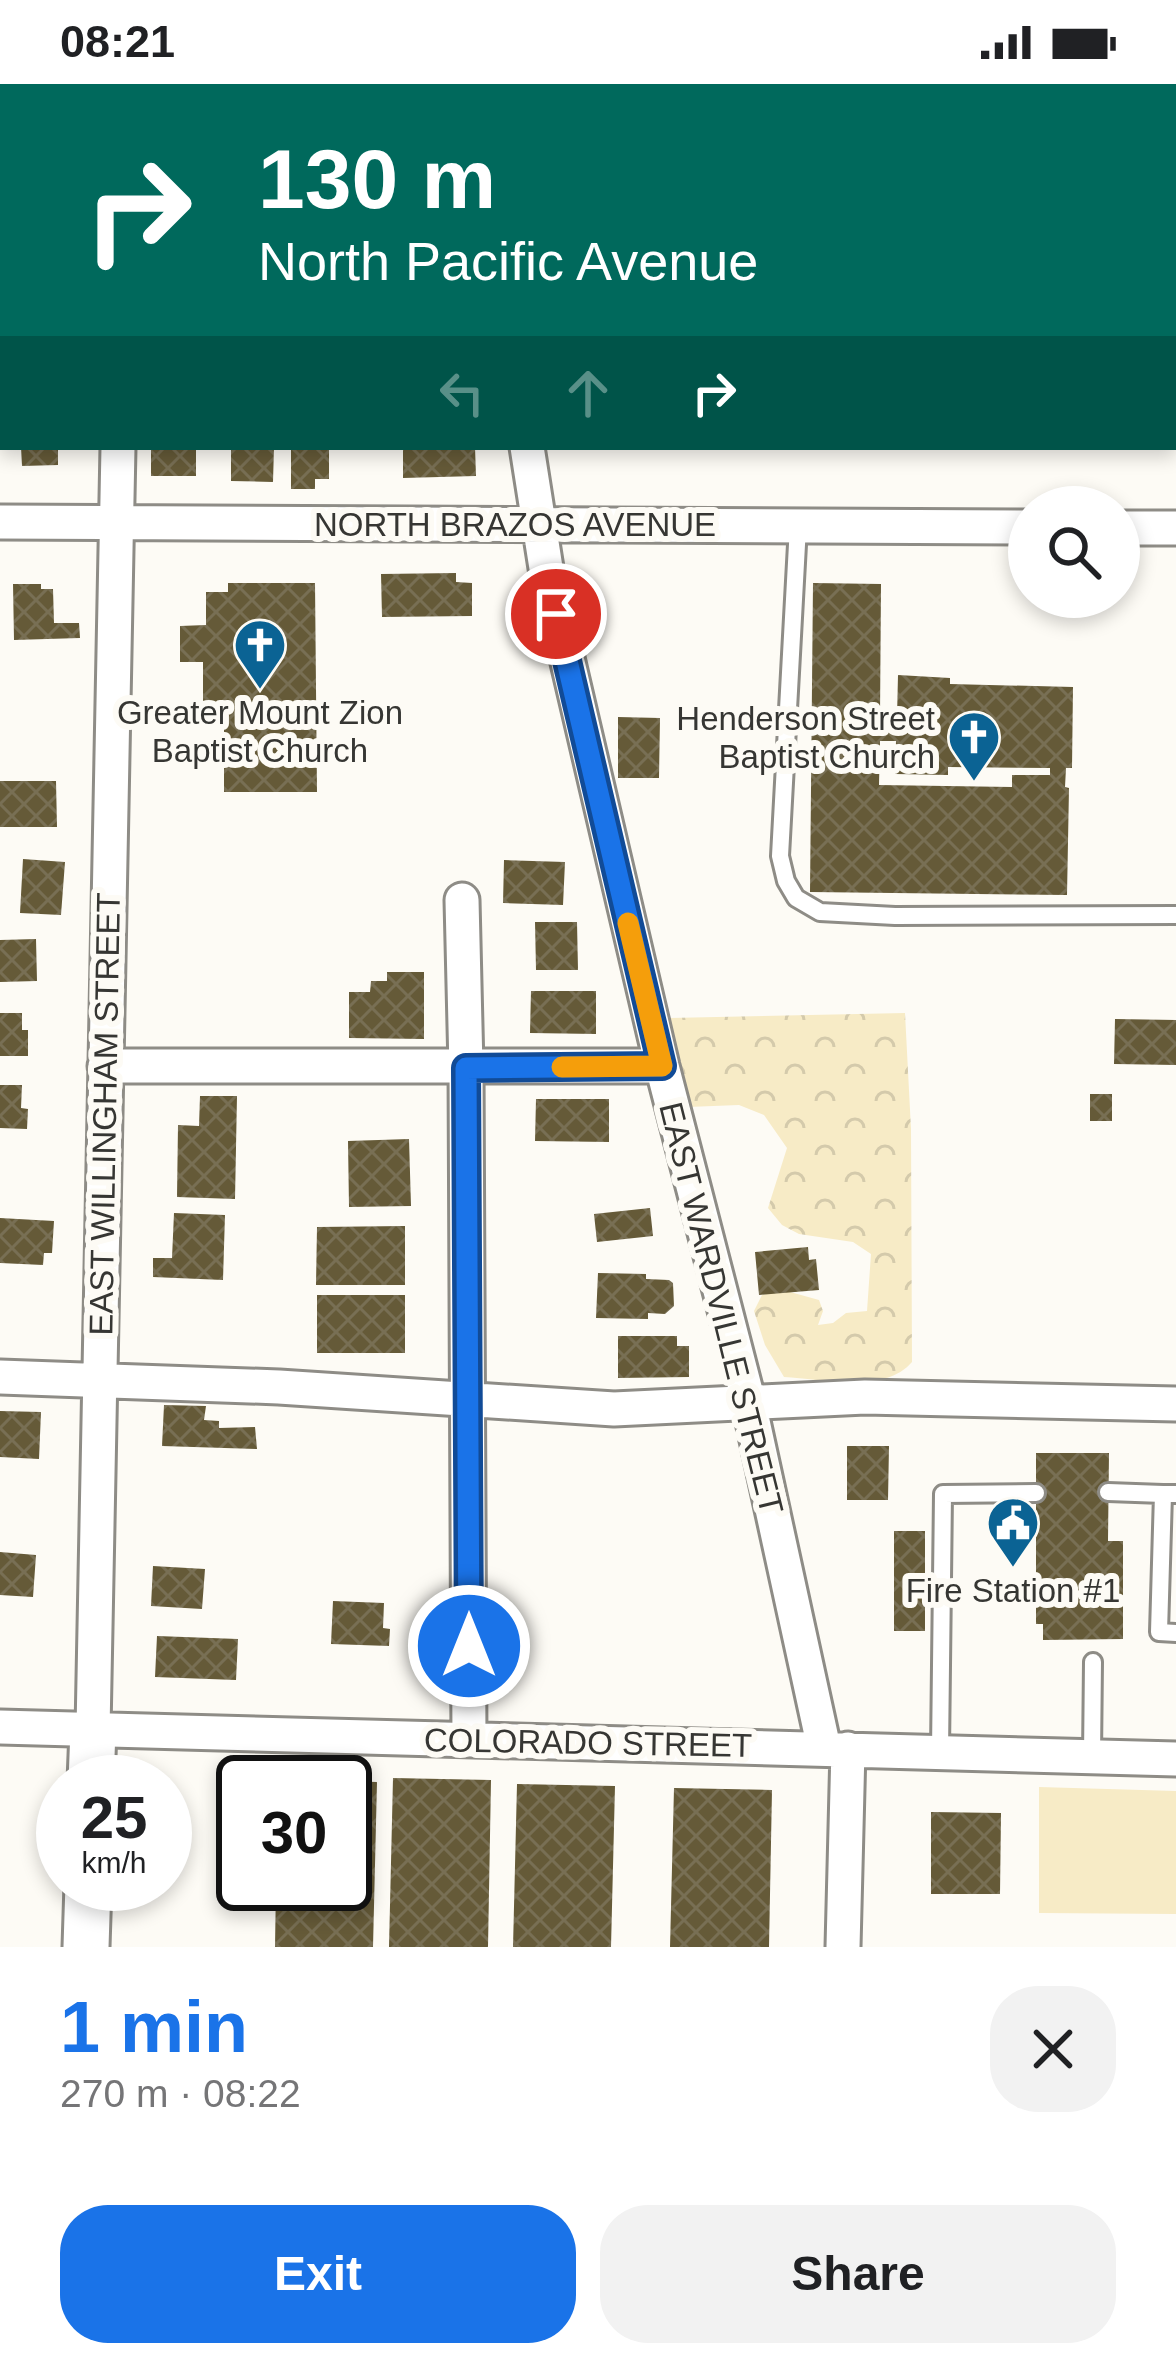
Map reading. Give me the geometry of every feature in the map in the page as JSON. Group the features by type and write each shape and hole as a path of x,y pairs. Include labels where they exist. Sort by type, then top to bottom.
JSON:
{"street":[{"name":"EAST WILLINGHAM STREET","path":"93,1755 118,450"},
{"name":"EAST WARDVILLE STREET","path":"527,450 551,591 662,1066 836,1748 843,1947"},
{"name":"NORTH BRAZOS AVENUE","path":"0,522 1008,527"},
{"path":"1140,528 1176,528"},
{"path":"462,900 469,1740"},
{"path":"105,1066 662,1066"},
{"path":"0,1377 614,1409 865,1397 1176,1404"},
{"name":"COLORADO STREET","path":"0,1727 1176,1759"},
{"path":"86,1947 87,1911"}],"lane":[{"path":"798,526 780,856 796,898 820,912 895,916 1176,915"},
{"path":"1108,1492 1169,1494 1160,1632 1176,1633"},
{"path":"940,1751 943,1494 1036,1493"},
{"path":"1093,1662 1093,1756"}],"green space":[{"path":"905,1013 911,1129 912,1362 900,1372 870,1381 784,1377 765,1345 754,1311 762,1295 783,1290 819,1300 823,1311 818,1325 833,1323 846,1313 867,1311 871,1254 853,1242 799,1234 782,1225 768,1208 787,1148 764,1115 739,1105 688,1107 669,1018"},
{"path":"1039,1787 1176,1791 1176,1914 1039,1913"}],"building":[{"path":"21,450 58,450 58,465 22,466"},
{"path":"151,450 196,450 196,476 151,476"},
{"path":"231,450 274,450 273,482 231,481"},
{"path":"291,450 329,450 329,479 315,479 315,489 291,489"},
{"path":"403,450 475,450 476,476 403,478"},
{"path":"456,573 456,582 472,583 472,616 382,617 381,574"},
{"name":"Greater Mount Zion Baptist Church","path":"228,583 315,583 317,792 224,792 224,719 203,719 203,662 180,662 180,626 206,625 206,592 228,592"},
{"path":"813,583 881,584 880,717 897,717 898,675 950,678 950,684 1073,687 1072,768 1066,768 1065,787 1069,788 1067,895 810,892","holes":["880,741 896,741 895,774 948,775 948,767 1050,768 1050,775 1012,775 1012,787 879,785"]},
{"path":"13,584 53,589 54,623 79,623 80,638 14,640"},
{"path":"618,717 660,718 659,778 618,778"},
{"path":"0,781 56,781 57,827 0,827"},
{"path":"23,859 65,862 61,915 20,913"},
{"path":"504,860 565,862 563,905 503,903"},
{"path":"535,922 577,922 578,970 536,970"},
{"path":"36,939 37,981 0,982 0,940"},
{"path":"387,972 424,972 424,1039 349,1038 349,992 370,992 371,981 387,981"},
{"path":"531,991 596,991 596,1034 530,1033"},
{"path":"0,1013 22,1013 28,1056 0,1056"},
{"path":"1115,1019 1176,1020 1176,1065 1114,1064"},
{"path":"0,1085 22,1085 27,1129 0,1128"},
{"path":"1090,1094 1112,1094 1112,1121 1090,1121"},
{"path":"200,1096 237,1096 235,1199 177,1197 178,1125 199,1126"},
{"path":"536,1099 609,1099 609,1142 535,1141"},
{"path":"409,1139 411,1206 349,1207 348,1141"},
{"path":"650,1208 653,1236 597,1242 594,1214"},
{"path":"174,1213 225,1215 223,1280 153,1277 153,1258 172,1258"},
{"path":"0,1218 54,1221 52,1253 44,1253 43,1265 0,1263"},
{"path":"405,1226 405,1285 316,1285 317,1227"},
{"path":"808,1247 809,1260 816,1259 819,1290 759,1295 755,1252"},
{"path":"598,1273 646,1274 646,1279 669,1280 674,1306 665,1314 648,1313 648,1319 596,1318"},
{"path":"317,1295 405,1295 405,1353 317,1353"},
{"path":"618,1336 677,1336 677,1346 689,1346 689,1377 618,1378"},
{"path":"164,1405 206,1406 204,1420 219,1421 219,1428 255,1427 257,1449 162,1446"},
{"path":"0,1411 41,1412 39,1459 0,1457"},
{"path":"847,1446 889,1446 888,1500 847,1500"},
{"path":"1036,1453 1109,1453 1108,1541 1123,1541 1123,1639 1043,1640 1043,1624 1036,1624"},
{"path":"894,1531 925,1531 925,1631 894,1631"},
{"path":"0,1552 36,1555 33,1597 0,1595"},
{"path":"153,1566 205,1569 202,1609 151,1606"},
{"path":"333,1601 384,1603 383,1628 390,1629 389,1646 331,1644"},
{"path":"157,1636 238,1639 236,1680 155,1677"},
{"path":"393,1778 491,1780 488,1947 389,1947"},
{"path":"372,1782 377,1782 373,1947 275,1947 276,1911 372,1911"},
{"path":"517,1784 615,1786 611,1947 513,1947"},
{"path":"674,1788 772,1790 769,1947 670,1947"},
{"path":"931,1812 1001,1813 1000,1894 931,1894"}],"slow traffic":[{"path":"562,1067 662,1066 628,923"}],"place":[{"name":"Greater Mount Zion Baptist Church","path":"260,691"},
{"name":"Henderson Street Baptist Church","path":"974,783"},
{"name":"Fire Station #1","path":"1013,1569"}],"route":[{"path":"469,1646 466,1068 662,1066 556,614"}]}
